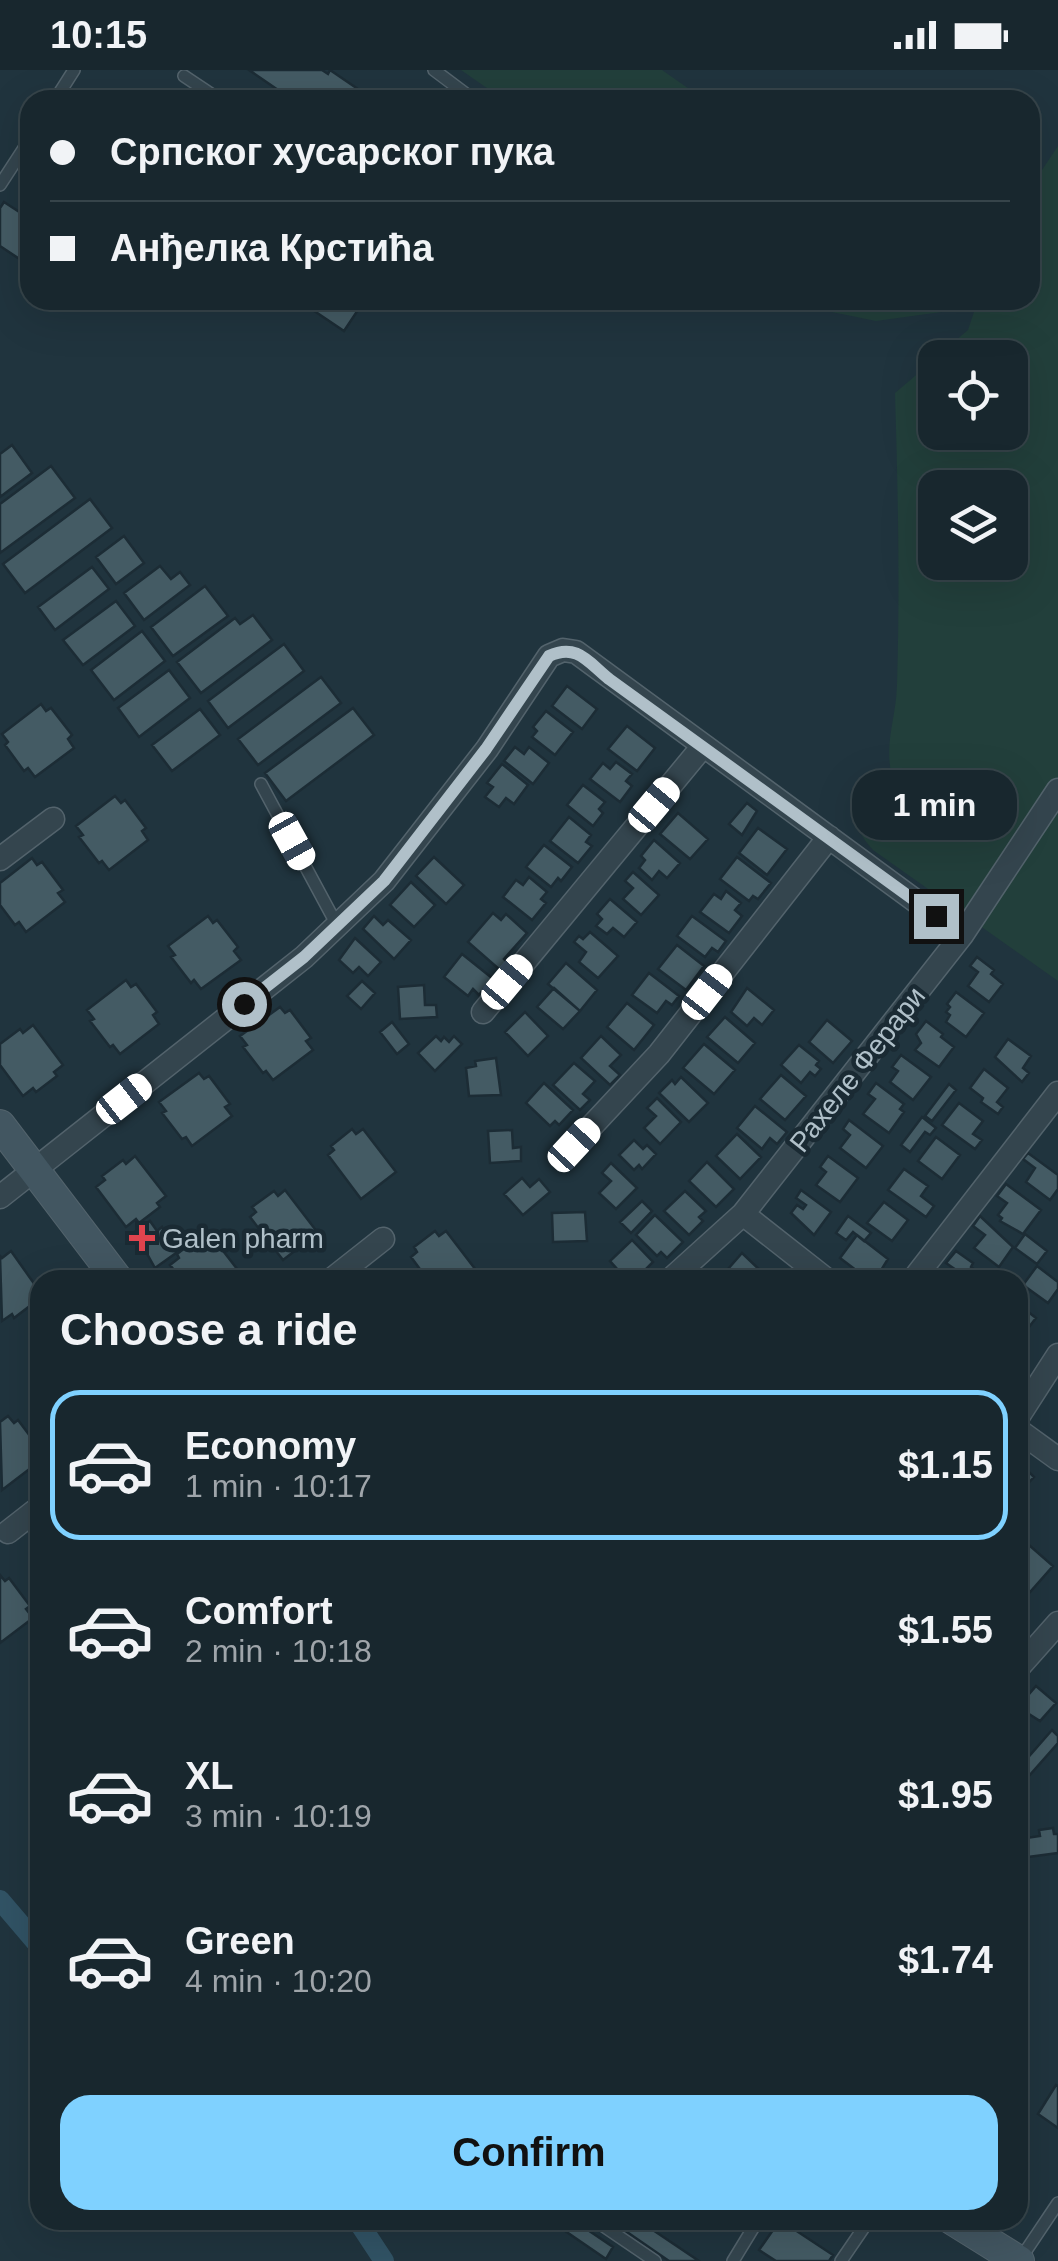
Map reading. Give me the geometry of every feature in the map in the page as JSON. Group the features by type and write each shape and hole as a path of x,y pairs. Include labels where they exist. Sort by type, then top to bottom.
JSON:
{"street":[{"path":"0,1197 338,926 384,881 486,749 549,656 563,650 576,652 962,936"},
{"path":"483,1012 703,746"},
{"name":"Рахеле Ферари","path":"681,1270 743,1214 962,936 1058,790"},
{"path":"0,859 52,819"},
{"path":"574,1145 658,1054 829,837"},
{"path":"921,1270 1058,1094"},
{"path":"0,1125 110,1270"},
{"path":"743,1214 814,1270"},
{"path":"343,1270 383,1239"},
{"path":"1028,1401 1058,1356"},
{"path":"1028,1437 1058,1459"},
{"path":"8,1532 30,1515"},
{"path":"1028,1657 1058,1623"},
{"path":"969,2230 1019,2261"}],"lane":[{"path":"434,70 461,90"},
{"path":"184,76 205,90"},
{"path":"0,186 20,155"},
{"path":"260,784 338,926"},
{"path":"1019,2261 1058,2203"},
{"path":"609,2230 654,2261"},
{"path":"733,2261 752,2230"},
{"path":"842,2261 862,2230"}],"green space":[{"path":"461,70 662,70 691,90 490,90"},
{"path":"1058,146 1058,981 873,850 856,818 862,803 894,783 889,758 898,648 895,393 918,373 918,450 1028,450 1028,340 956,340 968,330 975,310 1040,310 1040,173"},
{"path":"822,310 956,310 876,321"}],"building":[{"path":"249,70 322,70 328,74 330,70 359,90 278,90"},
{"path":"4,202 20,212 20,259 0,246 0,208"},
{"path":"313,310 358,310 344,331"},
{"path":"12,445 32,473 0,497 0,454"},
{"path":"51,466 75,498 0,553 0,504"},
{"path":"90,499 112,528 25,593 3,564"},
{"path":"124,536 144,563 116,584 96,557"},
{"path":"160,566 171,579 180,572 190,585 144,620 124,593"},
{"path":"92,567 109,589 55,630 38,607"},
{"path":"205,586 228,616 173,656 151,627"},
{"path":"116,601 135,626 83,665 63,640"},
{"path":"253,615 272,640 201,693 177,662 235,618 240,624"},
{"path":"142,631 165,661 114,700 91,670"},
{"path":"284,644 304,671 228,728 208,701"},
{"path":"169,670 190,698 139,737 118,708"},
{"path":"321,677 341,703 258,765 238,739"},
{"path":"567,686 597,709 582,729 552,706"},
{"path":"41,704 46,711 51,708 72,735 68,739 74,748 35,777 28,768 24,771 5,745 8,742 2,734"},
{"path":"353,708 374,735 286,801 265,773"},
{"path":"200,709 220,735 172,771 152,745"},
{"path":"546,711 573,732 555,755 532,737 537,731 533,727"},
{"path":"627,726 655,748 637,771 608,749"},
{"path":"515,747 524,754 529,747 549,763 533,784 504,761"},
{"path":"616,762 632,774 626,781 632,786 620,802 590,779 603,763 610,769"},
{"path":"502,764 528,785 514,804 506,798 499,807 485,797 493,787 487,783"},
{"path":"583,785 605,802 599,809 603,813 593,826 567,805"},
{"path":"115,796 121,803 125,800 146,828 142,831 148,840 109,870 79,837 83,835 76,826"},
{"path":"747,803 757,811 742,835 729,824"},
{"path":"678,813 708,839 690,859 660,834"},
{"path":"569,817 591,835 586,842 592,846 578,863 550,841"},
{"path":"758,828 787,849 767,875 739,853"},
{"path":"654,840 680,863 667,878 659,871 652,880 639,868 645,860 641,856"},
{"path":"544,845 572,867 551,887 526,867"},
{"path":"434,857 464,885 446,904 416,876"},
{"path":"737,857 771,883 758,899 753,896 749,901 720,879"},
{"path":"32,858 37,865 42,862 63,890 58,893 65,902 26,932 19,922 15,925 0,905 0,883"},
{"path":"633,872 659,895 641,915 623,899 633,888 625,881"},
{"path":"529,877 547,892 541,899 546,903 532,920 503,897 516,880 523,885"},
{"path":"411,882 435,905 414,927 390,905"},
{"path":"726,891 741,903 735,910 742,916 729,933 700,912 714,894 721,899"},
{"path":"610,899 637,922 624,937 613,928 607,934 596,926 602,919 597,914"},
{"path":"493,913 501,920 506,914 527,933 504,959 507,962 500,970 468,942"},
{"path":"208,916 213,923 217,920 238,947 234,951 241,960 201,989 194,980 191,983 171,957 175,955 168,946"},
{"path":"374,916 383,925 388,920 411,940 394,959 363,929"},
{"path":"692,916 726,941 718,952 712,948 705,957 677,936"},
{"path":"590,932 618,956 598,978 579,962 586,952 574,942"},
{"path":"355,938 381,962 368,976 359,967 353,973 339,960"},
{"path":"677,945 704,966 686,990 658,969"},
{"path":"462,954 492,978 479,995 473,989 468,996 444,977"},
{"path":"977,957 994,970 991,974 1003,984 989,1002 968,986 978,972 970,966"},
{"path":"566,963 597,990 580,1011 548,984"},
{"path":"649,973 679,996 672,1005 666,1001 657,1013 632,995"},
{"path":"126,980 131,987 136,984 157,1012 153,1015 159,1024 120,1054 90,1021 94,1019 87,1010"},
{"path":"362,981 375,993 361,1009 347,996"},
{"path":"424,985 425,1005 436,1005 437,1017 400,1019 398,987"},
{"path":"554,988 580,1011 563,1029 537,1007"},
{"path":"747,988 774,1010 762,1025 754,1018 747,1026 731,1012"},
{"path":"956,992 984,1013 966,1037 946,1022 950,1015 946,1012 950,1007 947,1004"},
{"path":"627,1003 654,1025 634,1050 607,1027"},
{"path":"280,1007 285,1013 290,1010 311,1038 306,1041 313,1050 273,1080 243,1047 247,1045 240,1036"},
{"path":"525,1012 548,1036 528,1056 505,1032"},
{"path":"725,1017 755,1043 738,1063 707,1037"},
{"path":"827,1020 852,1041 833,1063 809,1042"},
{"path":"926,1021 954,1047 939,1067 915,1050 921,1043 916,1034"},
{"path":"392,1022 409,1044 397,1054 380,1032"},
{"path":"33,1025 63,1065 54,1072 57,1076 36,1092 33,1088 23,1096 0,1065 0,1044 20,1029 23,1033"},
{"path":"436,1036 449,1042 454,1036 462,1044 435,1071 418,1053"},
{"path":"601,1036 621,1055 610,1066 620,1075 610,1085 581,1058"},
{"path":"1008,1039 1031,1056 1023,1068 1029,1073 1022,1082 995,1057"},
{"path":"704,1044 735,1070 714,1094 683,1068"},
{"path":"799,1045 819,1061 816,1065 821,1069 815,1076 810,1072 801,1083 781,1065"},
{"path":"901,1055 931,1077 913,1100 890,1082 898,1071 892,1067"},
{"path":"496,1058 501,1095 469,1096 466,1068 476,1066 475,1061"},
{"path":"574,1063 595,1081 583,1094 590,1100 580,1110 553,1085"},
{"path":"984,1069 1008,1088 997,1102 1003,1107 998,1114 970,1088"},
{"path":"199,1073 204,1079 209,1076 230,1104 225,1107 232,1116 192,1146 162,1113 166,1111 159,1102"},
{"path":"781,1075 806,1096 785,1120 760,1099"},
{"path":"681,1077 708,1103 689,1122 659,1093"},
{"path":"544,1083 573,1110 559,1125 555,1121 550,1126 526,1103"},
{"path":"876,1083 904,1104 900,1109 904,1112 889,1133 863,1114 875,1099 868,1094"},
{"path":"949,1084 956,1090 932,1121 925,1116"},
{"path":"657,1098 681,1122 660,1144 644,1128 656,1116 647,1108"},
{"path":"959,1103 983,1121 973,1134 982,1140 975,1149 942,1125"},
{"path":"755,1106 787,1132 777,1144 770,1138 762,1149 737,1128"},
{"path":"922,1117 936,1128 930,1135 925,1132 910,1152 901,1145"},
{"path":"849,1120 883,1146 866,1168 840,1148 850,1135 843,1129"},
{"path":"352,1129 356,1134 363,1129 396,1172 361,1199 328,1155 334,1150 331,1146"},
{"path":"512,1130 513,1148 521,1147 521,1161 490,1163 488,1131"},
{"path":"737,1134 761,1157 740,1179 716,1156"},
{"path":"936,1137 960,1155 942,1179 918,1161"},
{"path":"634,1140 656,1154 642,1169 639,1165 634,1170 619,1155"},
{"path":"1028,1153 1058,1175 1058,1189 1050,1200 1026,1182 1035,1168 1023,1159"},
{"path":"135,1156 166,1196 157,1203 160,1207 139,1223 136,1219 126,1227 96,1187 105,1180 102,1176"},
{"path":"828,1156 858,1178 840,1202 816,1185 826,1172 820,1167"},
{"path":"707,1162 734,1189 716,1207 689,1181"},
{"path":"611,1163 637,1188 616,1209 599,1193 611,1181 602,1173"},
{"path":"904,1169 928,1186 921,1196 934,1206 926,1217 888,1190"},
{"path":"522,1178 530,1187 539,1179 550,1192 523,1215 504,1194"},
{"path":"1006,1184 1041,1210 1023,1234 1000,1221 998,1215 1007,1203 997,1196"},
{"path":"285,1190 318,1233 283,1260 250,1217 256,1212 252,1207 274,1191 278,1196"},
{"path":"801,1190 831,1212 814,1235 791,1213 797,1205 803,1209 806,1205 796,1198"},
{"path":"685,1191 706,1211 699,1217 703,1221 689,1235 664,1211"},
{"path":"642,1201 652,1211 631,1233 620,1222"},
{"path":"884,1202 908,1220 892,1241 867,1223"},
{"path":"585,1212 587,1241 553,1242 552,1213"},
{"path":"655,1215 683,1242 667,1258 661,1252 657,1256 636,1235"},
{"path":"848,1216 871,1233 864,1241 853,1232 846,1240 836,1233"},
{"path":"980,1216 1013,1247 999,1267 974,1248 985,1235 973,1226"},
{"path":"150,1221 157,1231 162,1227 176,1253 155,1268 141,1243 138,1246 130,1235"},
{"path":"435,1231 439,1236 446,1231 476,1270 421,1270 411,1257 417,1252 414,1247"},
{"path":"210,1234 238,1270 174,1270 170,1265 179,1258 177,1254 198,1238 201,1242"},
{"path":"1025,1234 1047,1251 1037,1264 1015,1248"},
{"path":"857,1235 888,1259 881,1270 856,1270 840,1258"},
{"path":"632,1240 653,1262 645,1270 618,1270 610,1261"},
{"path":"11,1251 30,1278 30,1306 14,1318 12,1314 2,1321 0,1256"},
{"path":"956,1251 973,1263 975,1270 956,1270 946,1263"},
{"path":"742,1253 760,1270 729,1270"},
{"path":"1037,1266 1058,1282 1058,1289 1048,1303 1028,1289 1028,1278"},
{"path":"1028,1312 1036,1318 1028,1328"},
{"path":"8,1416 14,1423 18,1420 30,1436 30,1469 2,1490 0,1422"},
{"path":"1028,1546 1053,1566 1028,1594"},
{"path":"0,1575 5,1581 9,1578 30,1606 26,1609 30,1620 0,1643"},
{"path":"1036,1686 1056,1703 1040,1721 1028,1713 1028,1695"},
{"path":"1052,1730 1058,1736 1058,1743 1028,1777 1028,1758"},
{"path":"1053,1828 1054,1834 1058,1834 1058,1853 1028,1857 1028,1838 1040,1836 1039,1830"},
{"path":"1058,2086 1058,2128 1038,2114"},
{"path":"564,2230 588,2230 613,2247 606,2259"},
{"path":"653,2230 699,2261 669,2261 627,2232"},
{"path":"773,2230 795,2230 833,2255 829,2261 776,2261 759,2250"}],"waterway":[{"path":"0,1900 30,1935"},
{"path":"364,2230 384,2261"}],"place":[{"name":"Galen pharm","path":"142,1238"}],"route":[{"path":"244,1004 304,957 384,881 486,749 549,656 563,650 576,652 936,916"}]}
